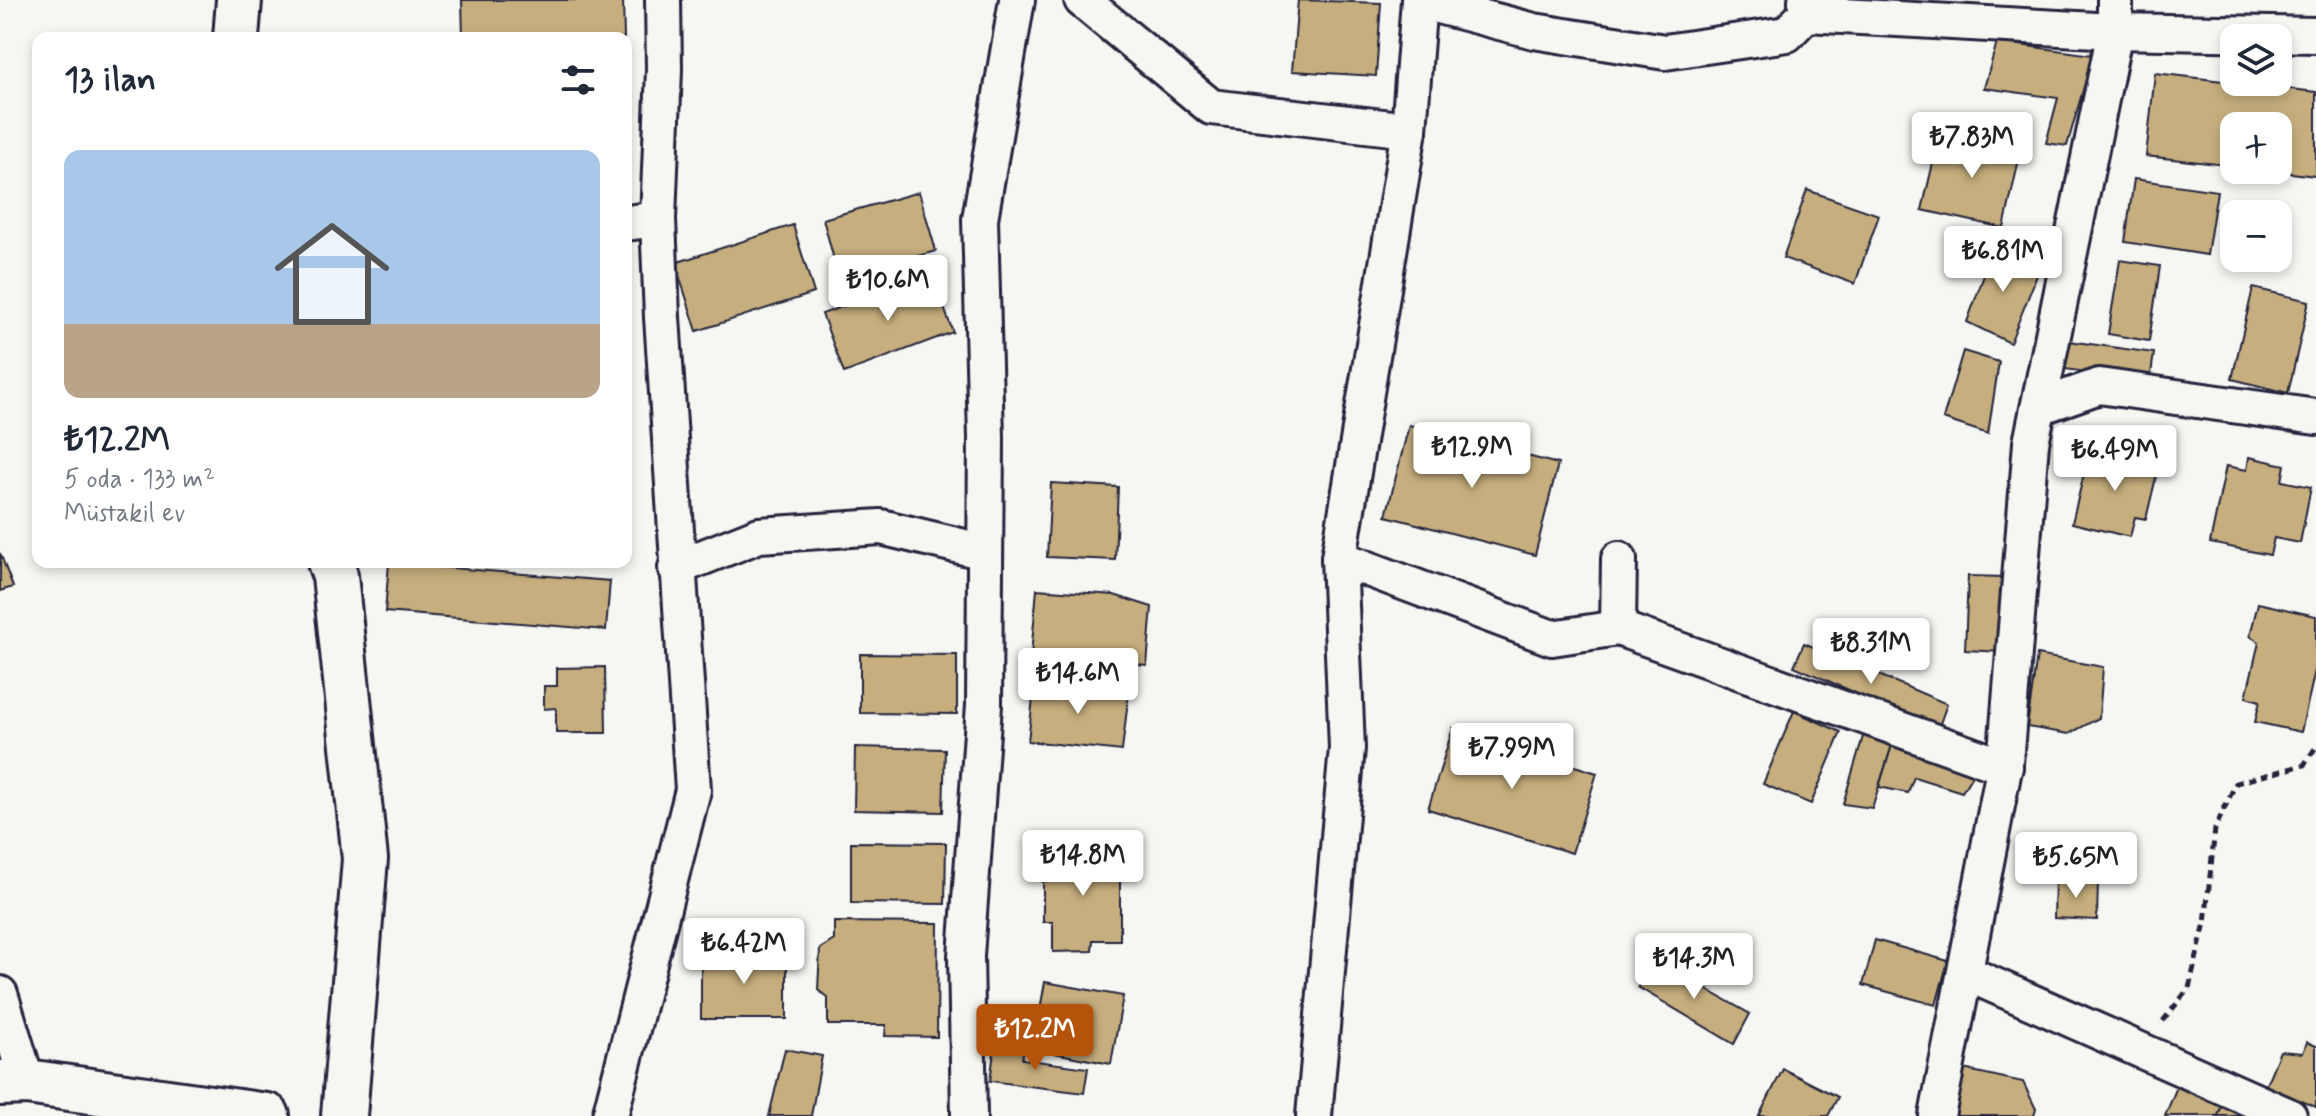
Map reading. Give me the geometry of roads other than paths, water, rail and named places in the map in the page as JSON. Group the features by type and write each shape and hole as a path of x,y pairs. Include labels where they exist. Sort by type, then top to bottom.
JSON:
{"main road":[{"path":"236,32 239,0"},
{"path":"332,568 365,859 344,1116"},
{"path":"13,1082 267,1116"}],"street":[{"path":"610,1116 693,790 676,568 642,221 664,69 663,0"},
{"path":"969,1116 966,956 984,705 980,219 1017,0"},
{"path":"1082,0 1211,107 1409,130"},
{"path":"1314,1116 1347,748 1339,558 1409,130 1419,1 1534,31 1665,52 1787,34 1806,7 2115,16 2316,35"},
{"path":"1937,1116 2005,767 2031,443 2115,16"},
{"path":"2039,407 2099,386 2316,417"},
{"path":"676,568 759,535 881,527 985,552"},
{"path":"1339,558 1552,638 1618,628 2005,767"},
{"path":"1618,628 1619,559"},
{"path":"1966,973 2289,1116"},
{"path":"0,994 13,1082"}]}
